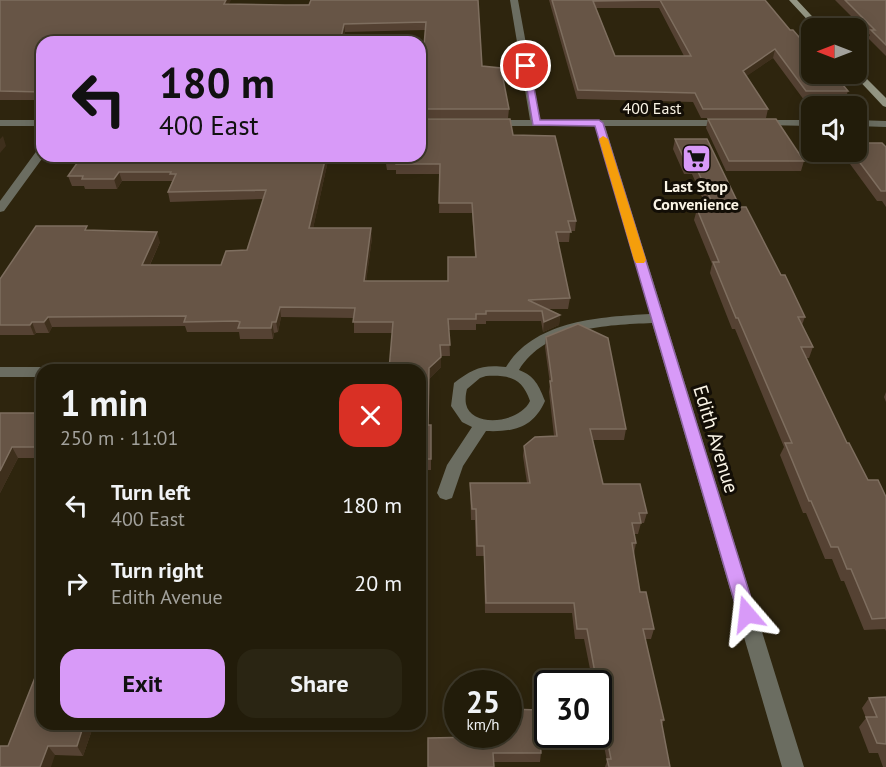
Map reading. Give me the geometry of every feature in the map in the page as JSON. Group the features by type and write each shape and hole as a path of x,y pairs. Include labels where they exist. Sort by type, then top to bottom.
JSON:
{"main road":[{"path":"793,0 810,18"},
{"path":"867,83 886,104"}],"street":[{"path":"514,0 536,123"},
{"path":"0,123 36,123"},
{"name":"400 East","path":"478,123 741,123"},
{"name":"Edith Avenue","path":"599,123 793,767"},
{"path":"752,123 801,123"},
{"path":"867,123 886,124"},
{"path":"0,209 36,159"},
{"path":"510,372 527,349 548,338 598,323 657,318"},
{"path":"498,370 510,372 522,377 531,385 536,394 537,404 532,413 523,421 510,426 496,427 482,424 462,412 457,404 459,387 475,374 498,370"},
{"path":"0,372 36,372"},
{"path":"446,493 455,465 482,424"}],"building":[{"path":"0,0 226,0 224,4 309,5 311,0 478,0 482,66 501,68 509,109 426,109 426,22 344,24 341,36 36,36 36,92 0,91"},
{"path":"552,0 660,0 765,0 790,30 793,30 801,39 801,84 842,84 848,91 806,91 775,49 743,71 768,109 703,109 695,93 578,90","holes":["660,0 691,56 615,56 593,1"]},
{"path":"845,0 886,0 886,45 871,30 875,30 867,22 867,18 863,18"},
{"path":"426,119 510,119 513,135 555,136 576,221 568,221 571,232 556,232 570,298 528,300 560,315 544,322 542,311 486,311 486,314 476,314 476,319 448,319 450,345 440,345 441,357 429,368 428,425 431,425 431,459 426,459 426,364 390,364 393,322 353,322 355,308 280,307 276,322 272,322 271,328 238,328 240,322 237,321 184,322 186,316 48,317 44,322 32,322 30,325 0,325 0,279 36,226 87,226 85,230 157,232 142,265 221,265 226,251 247,250 266,190 168,192 176,174 170,174 171,172 119,172 114,179 82,179 83,176 68,176 78,162 325,162 309,228 371,228 364,281 448,281 448,257 476,257 472,203 439,203 440,164 396,164 396,162 426,162"},
{"path":"708,119 776,119 801,156 801,161 729,161"},
{"path":"675,139 707,139 740,207 746,207 781,275 785,275 805,317 798,317 813,347 801,347 847,443 868,480 878,480 886,497 886,618 872,619 851,569 847,569 838,547 831,547 811,501 809,501 785,443 792,443 713,262 719,262 697,209 711,200 694,163 686,163"},
{"path":"867,143 882,143 886,147 886,191 881,191 859,162 867,162"},
{"path":"578,324 608,338 626,429 590,429 603,484 640,484 647,513 639,513 641,523 632,523 636,543 632,543 640,592 646,592 654,629 643,629 664,720 661,720 670,767 609,767 607,759 611,759 609,748 612,748 612,670 594,670 587,629 577,629 574,603 486,603 484,546 477,546 476,509 472,509 470,483 530,483 524,446 535,437 557,436 546,337"},
{"path":"0,413 36,413 36,447 12,447 0,471"},
{"path":"36,675 36,730 82,730 77,746 48,746 40,767 0,767 0,746 8,746"},
{"path":"886,697 886,744 877,743 866,717 877,717 869,698"},
{"path":"522,709 534,710 534,748 541,748 541,753 493,753 494,767 428,767 428,738 444,738 444,748 522,748"}],"slow traffic":[{"path":"603,139 640,260"}],"place":[{"name":"Last Stop Convenience","path":"696,158"}],"route":[{"path":"526,66 536,123 599,123 747,614"}]}
